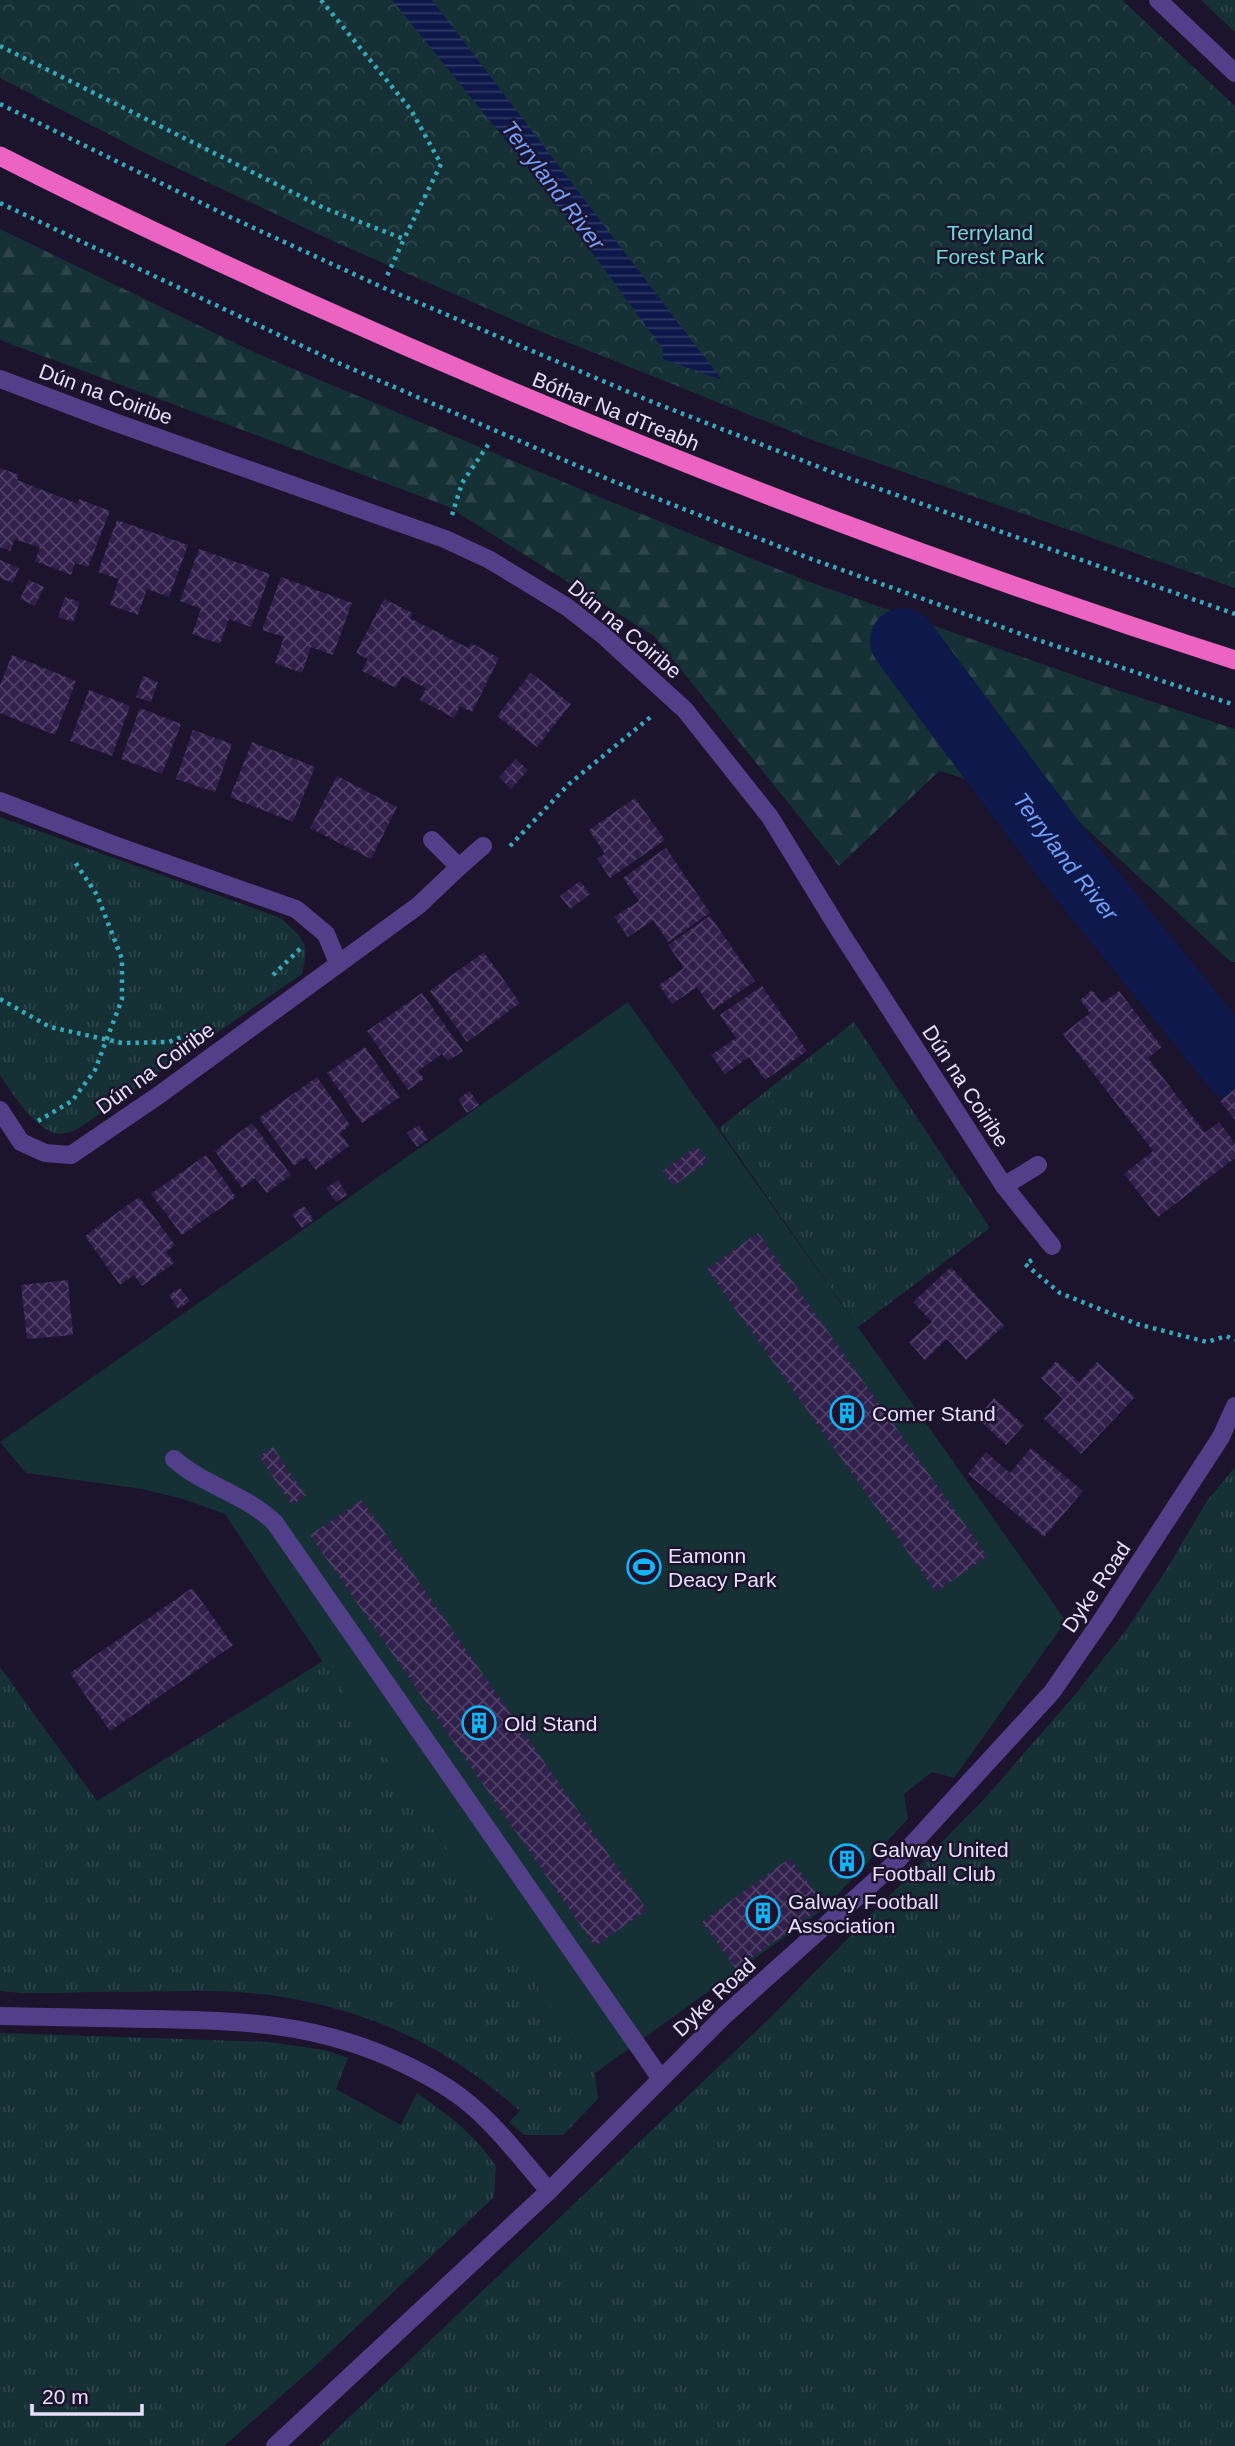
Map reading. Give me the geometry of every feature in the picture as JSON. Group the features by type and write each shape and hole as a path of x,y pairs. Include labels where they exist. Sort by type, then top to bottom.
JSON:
{"highway":[{"name":"Bóthar Na dTreabh","path":"0,156 239,271 517,396 903,547 1235,660"}],"street":[{"path":"1158,0 1235,73"},
{"name":"Dún na Coiribe","path":"0,379 444,539 489,560 567,607 604,636 685,710 770,817 841,933 1004,1186 1052,1246"},
{"path":"0,801 296,909 326,934 338,963"},
{"path":"432,840 459,867"},
{"name":"Dún na Coiribe","path":"0,1110 21,1142 45,1153 71,1155 159,1095 419,905 484,846"},
{"path":"1004,1186 1038,1165"},
{"name":"Dyke Road","path":"275,2446 549,2191 724,2016 895,1863 1052,1692 1221,1437 1235,1406"},
{"path":"174,1459 189,1473 265,1512 275,1523 661,2079"},
{"path":"0,2016 270,2024 316,2032 371,2049 422,2072 463,2098 549,2191"}],"path":[{"path":"321,0 411,110 441,164 386,278"},
{"path":"0,46 324,208 404,239"},
{"path":"0,104 230,217 372,282 650,401 837,474 1235,614"},
{"path":"0,203 336,362 615,482 806,557 1035,639 1235,705"},
{"path":"444,539 462,483 490,442"},
{"path":"484,846 506,850 569,784 672,698"},
{"path":"16,1134 72,1101 95,1070 122,999 122,958 97,895 66,848 57,823"},
{"path":"263,983 318,927"},
{"path":"0,999 50,1027 122,1043 169,1042 203,1029"},
{"path":"1052,1246 1025,1264 1060,1293 1138,1324 1207,1342 1226,1336 1235,1340"}],"green space":[{"name":"Terryland Forest Park","path":"0,0 1122,0 1235,106 1235,588 815,441 527,326 335,242 149,155 0,78"},
{"path":"1201,0 1235,0 1235,32"},
{"path":"0,229 258,354 592,494 807,581 1235,729 1235,962 1231,962 1064,808 939,771 839,866 654,636 447,506 0,340"},
{"path":"0,817 281,918 303,942 305,955 302,974 78,1129 63,1134 52,1132 34,1120 0,1075"},
{"name":"Eamonn Deacy Park","path":"628,1002 1066,1621 954,1778 932,1772 904,1794 908,1819 825,1908 595,2073 225,1514 183,1499 142,1489 26,1473 0,1442"},
{"path":"854,1022 990,1228 858,1327 719,1128"},
{"path":"1235,1467 1235,2446 319,2446 771,2017 987,1796 1073,1697 1127,1629 1207,1501"},
{"path":"323,1661 595,2073 598,2099 563,2135 524,2135 509,2122 520,2111 438,2051 380,2023 317,2004 263,1994 221,1991 0,1991 0,1667 97,1801"},
{"path":"0,2033 269,2042 325,2050 348,2058 336,2089 401,2125 417,2093 460,2126 496,2166 494,2197 314,2367 224,2446 0,2446"}],"water":[{"path":"392,0 432,0 722,380 663,359 663,349 542,185"}],"building":[{"path":"0,468 19,475 17,480 78,504 79,499 110,511 88,567 75,563 71,575 35,561 40,548 15,539 10,551 0,547"},
{"path":"117,520 188,545 169,597 147,589 138,615 110,605 119,579 98,572"},
{"path":"199,549 270,574 251,627 229,619 220,644 192,634 201,609 180,601"},
{"path":"0,560 19,568 13,583 0,578"},
{"path":"281,577 352,603 333,655 311,647 302,673 275,663 284,637 262,630"},
{"path":"29,580 44,587 35,606 20,599"},
{"path":"65,597 80,602 73,622 58,617"},
{"path":"384,599 413,613 410,618 468,648 471,643 499,658 472,712 460,706 454,718 420,700 426,688 402,676 396,688 362,671 368,659 356,653"},
{"path":"12,655 76,681 55,735 0,713 0,685"},
{"path":"531,673 571,704 537,747 497,716"},
{"path":"143,676 158,682 151,702 136,697"},
{"path":"89,690 130,706 112,756 70,741"},
{"path":"140,708 181,724 162,774 121,759"},
{"path":"193,730 232,744 215,792 176,779"},
{"path":"252,742 315,767 293,822 230,797"},
{"path":"516,759 528,770 511,789 499,777"},
{"path":"337,776 397,807 371,859 310,828"},
{"path":"635,798 665,840 610,878 597,859 605,854 589,830"},
{"path":"666,848 710,913 668,942 653,920 628,937 614,917 639,901 623,878"},
{"path":"580,881 590,894 570,909 560,896"},
{"path":"710,916 755,981 713,1010 697,987 672,1004 659,985 684,968 668,945"},
{"path":"484,952 520,1003 467,1042 430,991"},
{"path":"762,986 807,1051 765,1080 749,1057 725,1074 711,1055 736,1038 720,1015"},
{"path":"1092,990 1102,1003 1119,991 1162,1047 1148,1058 1205,1133 1219,1122 1235,1143 1235,1158 1158,1217 1124,1174 1153,1151 1063,1034 1090,1013 1080,1000"},
{"path":"422,993 463,1051 448,1061 442,1054 418,1071 424,1079 408,1090 367,1031"},
{"path":"365,1047 400,1097 362,1123 327,1073"},
{"path":"317,1077 350,1125 340,1133 349,1146 316,1170 306,1157 294,1166 259,1118"},
{"path":"1235,1089 1235,1120 1220,1101"},
{"path":"470,1091 479,1105 467,1113 458,1099"},
{"path":"252,1123 291,1175 267,1193 255,1178 242,1188 215,1151"},
{"path":"419,1125 428,1139 417,1147 407,1133"},
{"path":"697,1146 708,1161 673,1186 663,1171"},
{"path":"206,1155 236,1197 182,1235 151,1194"},
{"path":"338,1180 347,1195 336,1202 326,1188"},
{"path":"139,1197 175,1245 166,1252 174,1263 142,1286 134,1275 120,1285 85,1236"},
{"path":"304,1206 314,1220 302,1228 292,1214"},
{"name":"Comer Stand","path":"758,1233 987,1556 936,1592 707,1269"},
{"path":"951,1267 1004,1326 966,1360 947,1339 925,1360 909,1342 932,1322 913,1302"},
{"path":"68,1280 73,1335 27,1339 21,1285"},
{"path":"180,1288 190,1301 178,1309 169,1295"},
{"path":"1056,1361 1079,1382 1097,1362 1135,1397 1081,1454 1044,1419 1063,1399 1041,1378"},
{"path":"994,1398 1024,1425 1006,1445 977,1418"},
{"path":"273,1447 306,1496 292,1505 259,1456"},
{"path":"1031,1448 1083,1491 1044,1537 968,1474 986,1452 1010,1473"},
{"name":"Old Stand","path":"362,1500 647,1910 595,1946 310,1535"},
{"path":"192,1588 233,1645 110,1731 70,1673"},
{"name":"Galway United Football Club","path":"854,1842 866,1853 840,1880 828,1869"},
{"name":"Galway Football Association","path":"790,1858 825,1905 736,1969 702,1922"}],"waterway":[{"name":"Terryland River","path":"903,641 1068,862 1235,1067"}],"place":[{"name":"Comer Stand","path":"847,1413"},
{"name":"Eamonn Deacy Park","path":"644,1567"},
{"name":"Old Stand","path":"479,1723"},
{"name":"Galway United Football Club","path":"847,1861"},
{"name":"Galway Football Association","path":"763,1913"}]}
